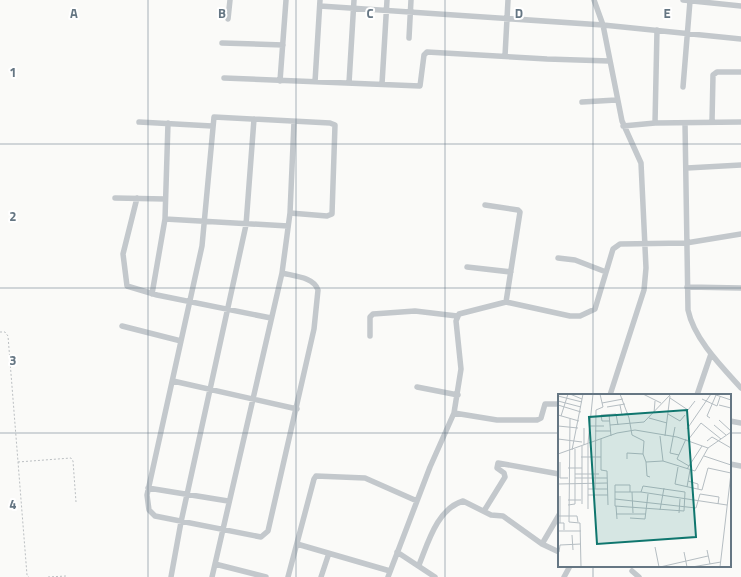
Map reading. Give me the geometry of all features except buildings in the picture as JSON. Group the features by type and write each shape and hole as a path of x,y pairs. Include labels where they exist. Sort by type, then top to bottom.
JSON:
{"street":[{"path":"228,19 230,0"},
{"path":"280,81 286,0"},
{"path":"349,83 354,0"},
{"path":"382,84 387,0"},
{"path":"409,38 411,0"},
{"path":"505,56 508,0"},
{"path":"594,0 604,25 616,100 623,126 641,163 646,268 644,290 610,394"},
{"path":"683,0 741,6"},
{"path":"683,87 690,1"},
{"path":"315,82 320,3 386,11 604,25 741,40"},
{"path":"655,123 658,30"},
{"path":"222,44 283,45"},
{"path":"224,78 420,86 425,52 610,61"},
{"path":"712,122 713,74 717,72 741,72"},
{"path":"582,102 616,100"},
{"path":"282,273 310,280 316,285 318,290 315,324 266,534 261,537 155,516 150,513 148,507 148,488 174,381 181,340 191,301 205,222 213,118 330,123 335,125 333,211 328,216 290,213"},
{"path":"171,577 181,522 212,389 246,224 254,119"},
{"path":"139,122 212,126"},
{"path":"212,577 228,500 282,273 290,213 294,122"},
{"path":"623,126 655,123 741,122"},
{"path":"152,294 165,219 168,123"},
{"path":"685,123 687,168 686,243 689,316 711,354 740,385"},
{"path":"687,168 741,165"},
{"path":"115,198 165,199"},
{"path":"137,198 123,254 126,284 131,288 152,294 271,318"},
{"path":"485,205 518,210 520,212 506,302"},
{"path":"165,219 288,226"},
{"path":"370,336 370,317 373,314 416,311 457,316 461,313 506,302 570,316 580,316 595,309 615,247 620,244 686,243 741,234"},
{"path":"558,258 575,260 606,272"},
{"path":"467,267 510,272"},
{"path":"687,287 741,288"},
{"path":"388,577 430,467 454,413 461,369 456,326 457,316"},
{"path":"122,326 181,340"},
{"path":"697,394 711,354"},
{"path":"174,381 296,409"},
{"path":"417,387 458,395"},
{"path":"454,413 497,420 537,420 541,418 545,404 558,404"},
{"path":"731,421 741,423"},
{"path":"484,511 505,477 504,473 497,468 498,463 558,474"},
{"path":"731,465 741,466"},
{"path":"288,577 316,476 365,478 417,501"},
{"path":"148,488 228,500"},
{"path":"418,565 437,523 443,515 463,501 491,515 503,516 542,544 558,552"},
{"path":"542,544 558,517"},
{"path":"297,544 390,571"},
{"path":"397,552 435,577"},
{"path":"321,577 329,553"},
{"path":"215,564 266,577"},
{"path":"632,571 639,577"},
{"path":"565,575 572,577"}],"path":[{"path":"0,332 5,332 8,336 24,538 29,577"},
{"path":"18,462 71,458 73,461 76,502"},
{"path":"48,577 66,576"}]}
